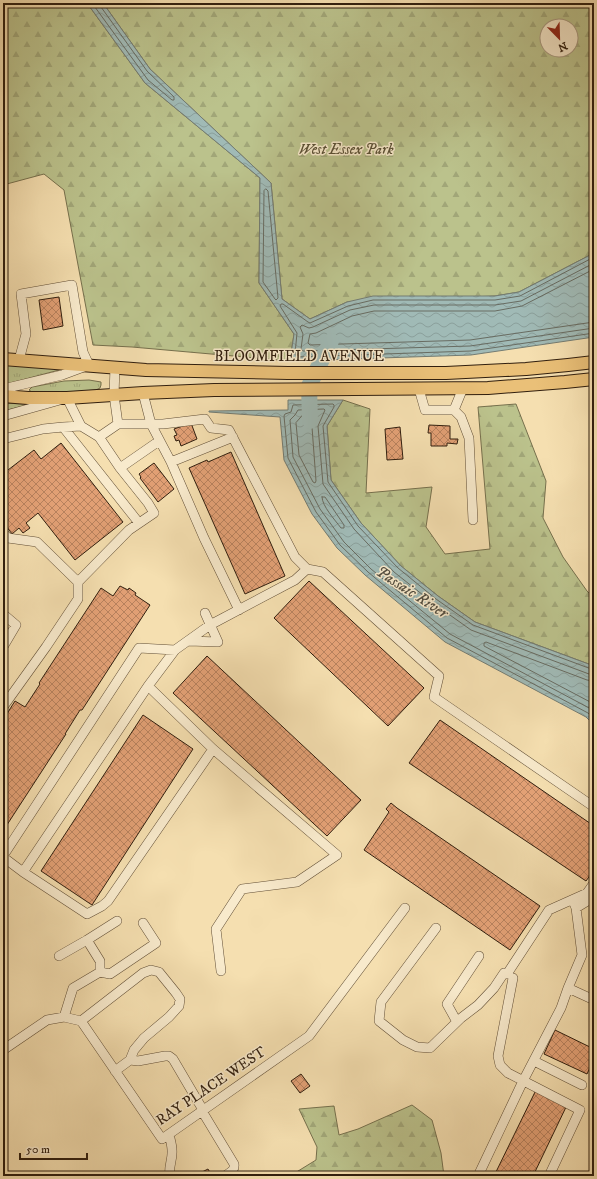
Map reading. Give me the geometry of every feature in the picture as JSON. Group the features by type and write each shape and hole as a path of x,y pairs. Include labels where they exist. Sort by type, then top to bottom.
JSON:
{"main road":[{"name":"BLOOMFIELD AVENUE","path":"3,359 146,370 288,373 446,373 561,366 594,362"},
{"path":"3,396 28,398 68,398 143,392 214,390 380,390 513,387 594,378"}],"street":[{"path":"3,389 62,376 89,365 83,352 72,285 21,294 26,334 20,360"},
{"path":"115,367 114,395 118,424"},
{"path":"454,410 463,388"},
{"path":"419,389 425,410 454,410 461,417 469,438 473,520"},
{"path":"143,392 151,424 159,442 171,462 204,538 239,610"},
{"path":"3,416 68,398 81,426 99,437 154,513 129,530 78,582 78,598 46,647 3,707"},
{"path":"99,437 118,424 163,424 205,419 211,428 229,430 295,557 307,569 324,572 439,676 434,697 594,806"},
{"path":"3,439 43,429 81,426"},
{"path":"63,427 139,523"},
{"path":"171,462 233,437"},
{"path":"120,468 159,442"},
{"path":"3,533 8,538 38,542 78,582"},
{"path":"23,872 148,686 174,650 210,625 295,580 307,569"},
{"path":"189,640 218,642 205,613"},
{"path":"3,614 16,625 3,647"},
{"path":"174,650 139,648 3,856 23,872 87,914 108,901 213,749"},
{"path":"148,686 213,749 337,855 297,882 242,889 216,929 221,971"},
{"path":"574,904 587,893 594,883"},
{"path":"436,928 381,1002 379,1021 403,1040 417,1047 430,1048 459,1020 478,1005 508,975 549,910 594,897"},
{"path":"478,1176 523,1081 561,1008 582,955 574,904"},
{"name":"RAY PLACE WEST","path":"81,1021 162,1139 309,1036 406,908"},
{"path":"58,956 117,921"},
{"path":"64,1017 73,988 100,972 110,974 156,942 143,923"},
{"path":"87,940 100,961 100,972"},
{"path":"459,1020 447,1004 479,956"},
{"path":"3,1050 47,1020 64,1017 81,1021 143,973 152,970 159,972 180,999 179,1006 169,1017 144,1038 134,1050 130,1060 115,1072"},
{"path":"508,975 498,1061 505,1071 580,1110 549,1176"},
{"path":"568,988 594,1000"},
{"path":"130,1060 138,1061 165,1056 169,1056 173,1059 234,1164 235,1168 233,1171 225,1176"},
{"path":"534,1061 582,1085"},
{"path":"169,1134 172,1150 169,1168 170,1176"}],"green space":[{"path":"3,3 87,3 145,83 260,178 259,283 294,334 290,361 93,345 64,190 44,174 3,185 3,164 8,133 3,132"},
{"name":"West Essex Park","path":"103,3 594,3 594,253 519,292 495,296 347,302 310,319 282,299 271,183 150,69"},
{"path":"3,365 59,368 59,370 3,385"},
{"path":"89,380 101,382 100,388 96,390 66,392 32,392 29,390 32,387 64,381"},
{"path":"343,400 370,409 366,493 432,487 426,527 445,554 490,549 478,407 516,404 546,481 543,518 563,557 587,591 594,598 594,666 475,622 438,596 401,566 361,523 331,480 327,426"},
{"path":"3,403 24,404 25,405 3,411"},
{"path":"412,1105 432,1120 441,1153 444,1176 290,1176 316,1160 317,1147 299,1109 334,1106 339,1135 358,1129"}],"water":[{"path":"87,3 103,3 150,69 271,183 282,299 310,319 347,302 373,296 495,296 519,292 594,253 594,337 471,355 290,361 294,334 259,283 260,178 145,83"},
{"path":"288,400 343,400 327,426 331,480 361,523 401,566 438,596 475,622 594,666 594,725 586,717 445,642 365,575 337,548 312,514 284,460 280,417 209,412 288,410"}],"building":[{"path":"59,297 63,326 43,330 39,300"},
{"path":"191,423 197,439 181,446 179,440 176,441 174,436 177,435 174,429"},
{"path":"429,425 450,426 450,439 458,439 457,444 447,443 447,446 431,446 431,433 428,433"},
{"path":"400,427 403,459 387,460 385,429"},
{"path":"61,443 123,522 75,560 38,513 26,523 30,528 23,533 19,528 12,534 3,522 3,463 8,470 34,450 41,459"},
{"path":"231,452 285,576 245,594 189,468"},
{"path":"154,463 174,489 158,502 140,478 141,477 139,474"},
{"path":"309,581 424,688 388,726 274,618"},
{"path":"120,586 128,590 129,588 136,593 135,595 150,605 82,710 80,710 3,831 3,720 15,701 25,707 101,588 113,596"},
{"path":"207,656 361,800 327,836 173,693"},
{"path":"143,715 193,749 92,905 41,871"},
{"path":"440,720 594,826 594,870 586,881 409,763"},
{"path":"391,803 540,906 510,950 364,850 389,812 386,809"},
{"path":"555,1030 594,1049 594,1059 587,1074 544,1054"},
{"path":"301,1074 310,1086 300,1093 291,1081"},
{"path":"536,1090 567,1105 533,1176 494,1176"},
{"path":"208,1169 212,1176 194,1176"}],"waterway":[{"name":"Passaic River","path":"310,421 309,386 331,341"}]}
